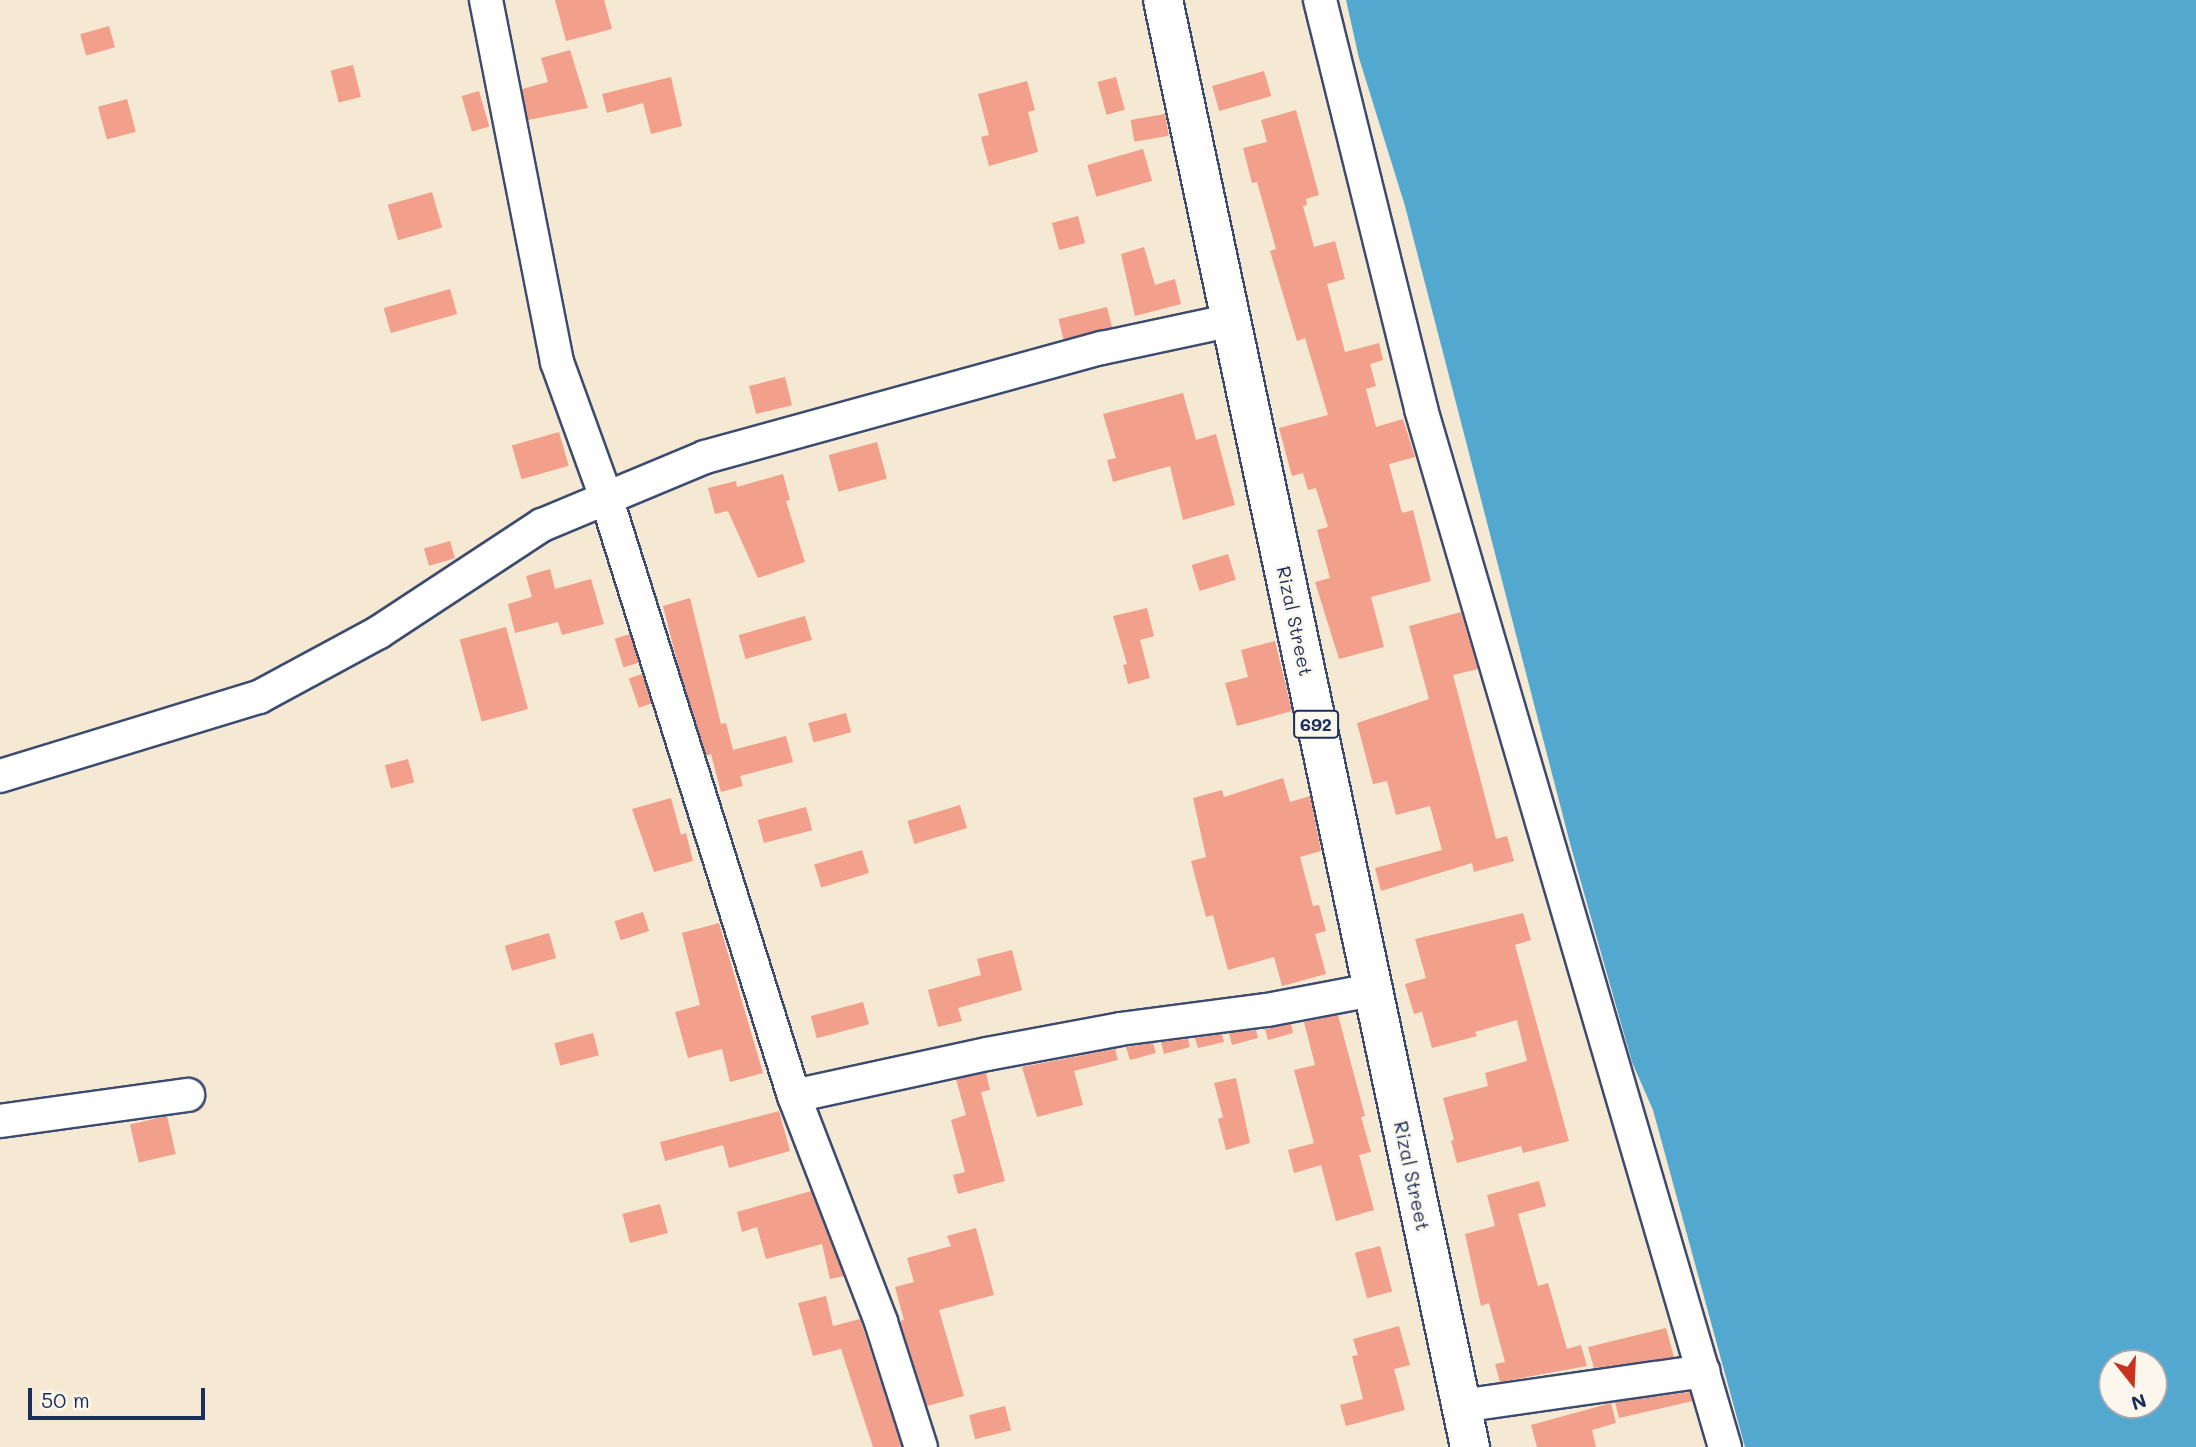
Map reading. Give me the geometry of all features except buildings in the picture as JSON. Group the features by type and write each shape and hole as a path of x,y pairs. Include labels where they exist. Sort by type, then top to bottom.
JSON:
{"main road":[{"name":"Rizal Street","path":"1163,0 1470,1447"}],"street":[{"path":"486,0 557,362 606,497 794,1096 881,1322 921,1447"},
{"path":"1320,0 1421,409 1725,1447"},
{"path":"0,776 259,696 379,632 542,525 718,453 1102,348 1233,320"},
{"path":"794,1096 987,1054 1120,1029 1267,1010 1372,990"},
{"path":"0,1121 188,1095"},
{"path":"1461,1406 1703,1371"}],"water":[{"path":"1346,0 2196,0 2196,1447 1745,1447 1653,1110 1632,1062 1571,847 1405,206 1359,58"}]}
